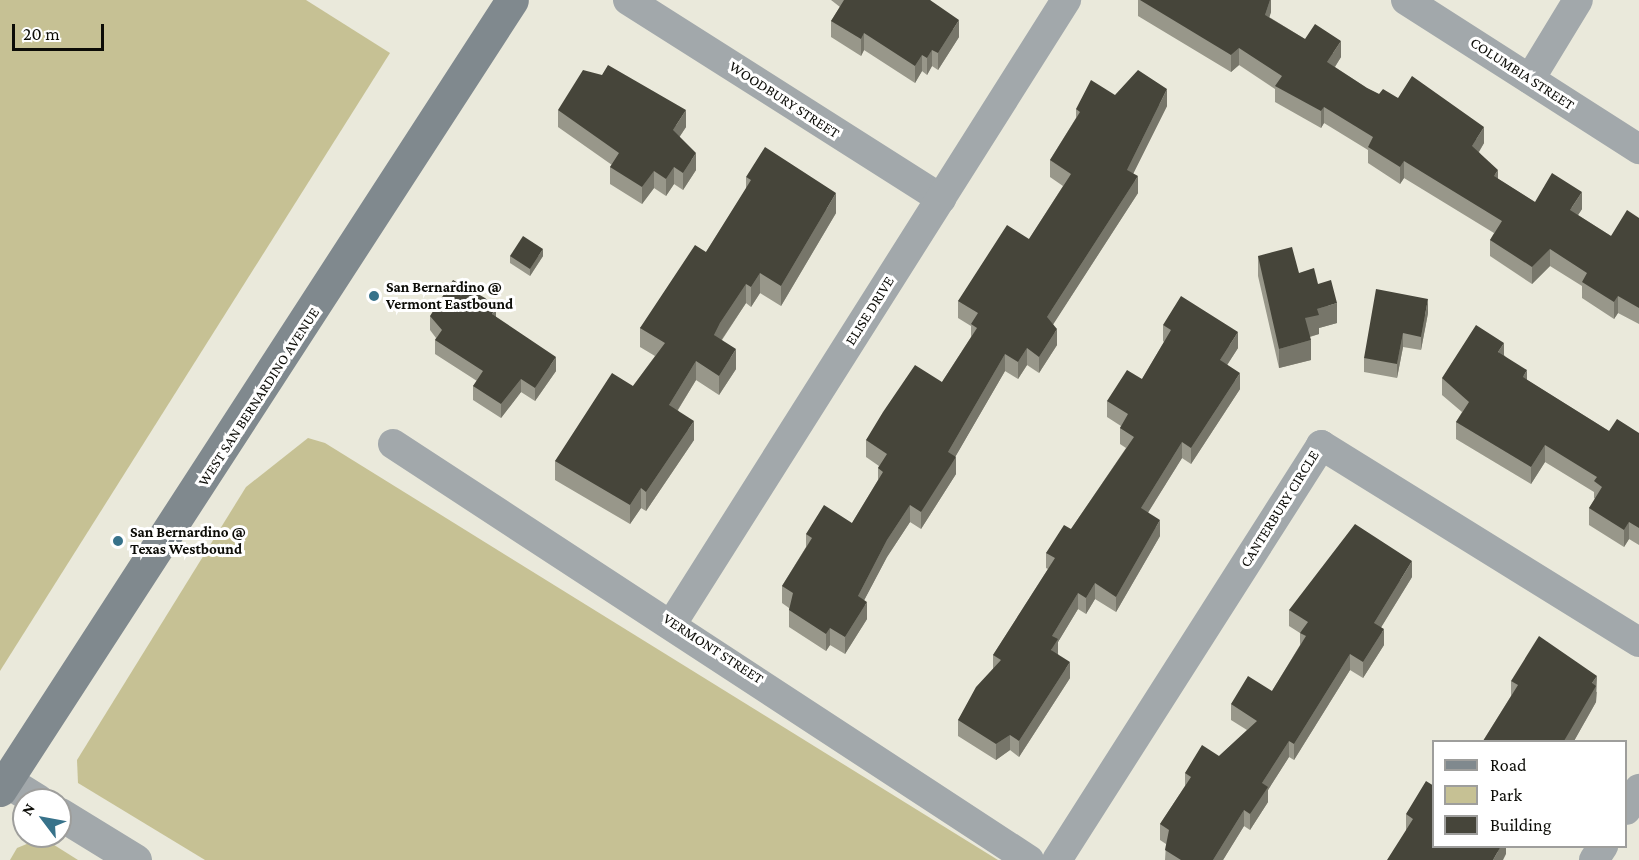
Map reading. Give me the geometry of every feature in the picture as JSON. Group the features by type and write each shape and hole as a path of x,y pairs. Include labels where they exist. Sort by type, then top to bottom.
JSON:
{"main road":[{"name":"WEST SAN BERNARDINO AVENUE","path":"2,783 513,0"}],"street":[{"name":"WOODBURY STREET","path":"628,0 941,199"},
{"name":"ELISE DRIVE","path":"673,622 1066,0"},
{"name":"COLUMBIA STREET","path":"1406,0 1639,149"},
{"path":"1530,79 1578,0"},
{"name":"VERMONT STREET","path":"393,444 673,622 1029,860"},
{"name":"CANTERBURY CIRCLE","path":"1057,860 1321,445 1639,642"},
{"path":"1627,808 1639,789"},
{"path":"72,821 135,860"}],"green space":[{"path":"0,0 306,0 390,53 0,671"},
{"path":"308,438 325,443 998,860 205,860 78,783 77,760 246,487"},
{"path":"17,848 59,848 78,860 10,860"}],"building":[{"path":"844,0 930,0 959,20 938,53 932,50 927,58 922,55 915,66 864,33 861,39 831,21"},
{"path":"1140,0 1270,0 1265,15 1305,39 1315,24 1341,41 1327,62 1367,88 1379,94 1383,89 1398,98 1412,76 1484,127 1472,146 1498,170 1494,176 1535,202 1552,173 1582,192 1570,210 1611,236 1627,210 1639,218 1639,308 1618,296 1614,302 1582,282 1587,273 1550,249 1532,267 1490,240 1502,221 1404,161 1400,167 1368,147 1373,137 1324,107 1321,111 1275,86 1282,76 1239,48 1231,55"},
{"path":"608,65 686,110 673,130 696,153 683,173 674,167 666,179 654,171 642,187 610,167 619,153 558,110 583,70 602,75"},
{"path":"1138,70 1167,89 1127,170 1138,176 1047,317 1057,329 1039,357 1027,348 1018,362 1005,354 948,452 956,457 921,512 910,505 887,540 858,596 867,602 845,637 830,628 826,634 789,610 793,593 782,586 812,538 806,534 824,505 852,523 883,472 878,468 887,454 866,440 883,412 915,365 942,382 977,328 971,324 978,313 958,301 1007,225 1029,239 1071,174 1050,160 1080,112 1076,109 1091,80 1115,95"},
{"path":"765,147 836,193 781,286 760,273 751,287 746,284 720,323 714,335 736,349 719,376 696,361 669,405 694,421 646,492 641,488 630,505 555,461 612,373 633,386 665,343 640,328 695,245 706,252 751,180 746,177"},
{"path":"523,236 543,249 530,269 510,256"},
{"path":"1292,247 1299,273 1314,268 1318,284 1331,280 1337,303 1317,309 1319,315 1305,318 1311,340 1279,349 1258,256"},
{"path":"453,280 485,298 496,307 492,314 556,357 535,388 521,379 501,404 473,386 483,371 435,340 442,330 430,316"},
{"path":"1376,289 1428,299 1421,337 1403,333 1397,364 1364,358"},
{"path":"1181,296 1238,332 1220,360 1240,373 1191,448 1182,442 1141,508 1160,520 1116,597 1095,583 1086,598 1078,593 1052,636 1058,639 1051,650 1070,662 1019,741 1010,735 996,744 958,720 976,687 1001,660 993,655 1055,558 1046,553 1064,525 1071,529 1134,437 1120,428 1128,414 1107,401 1127,370 1142,379 1171,330 1163,325"},
{"path":"1476,325 1504,343 1498,352 1527,370 1523,377 1609,431 1617,419 1639,433 1639,528 1629,522 1624,530 1589,508 1602,487 1594,481 1597,477 1545,445 1531,467 1456,422 1469,402 1442,378"},
{"path":"1355,524 1412,561 1374,623 1384,629 1363,662 1350,654 1294,744 1289,741 1262,783 1268,787 1250,814 1244,810 1213,860 1181,860 1165,850 1169,830 1160,824 1191,777 1185,773 1202,745 1219,756 1257,721 1231,704 1248,676 1272,691 1306,636 1300,633 1308,622 1289,610"},
{"path":"1539,636 1597,676 1592,683 1596,686 1565,740 1484,740 1518,685 1511,681"},
{"path":"1426,781 1432,785 1432,848 1500,848 1493,860 1387,860 1413,819 1406,814"}],"place":[{"name":"San Bernardino @ Vermont Eastbound","path":"374,296"},
{"name":"San Bernardino @ Texas Westbound","path":"118,541"}]}
